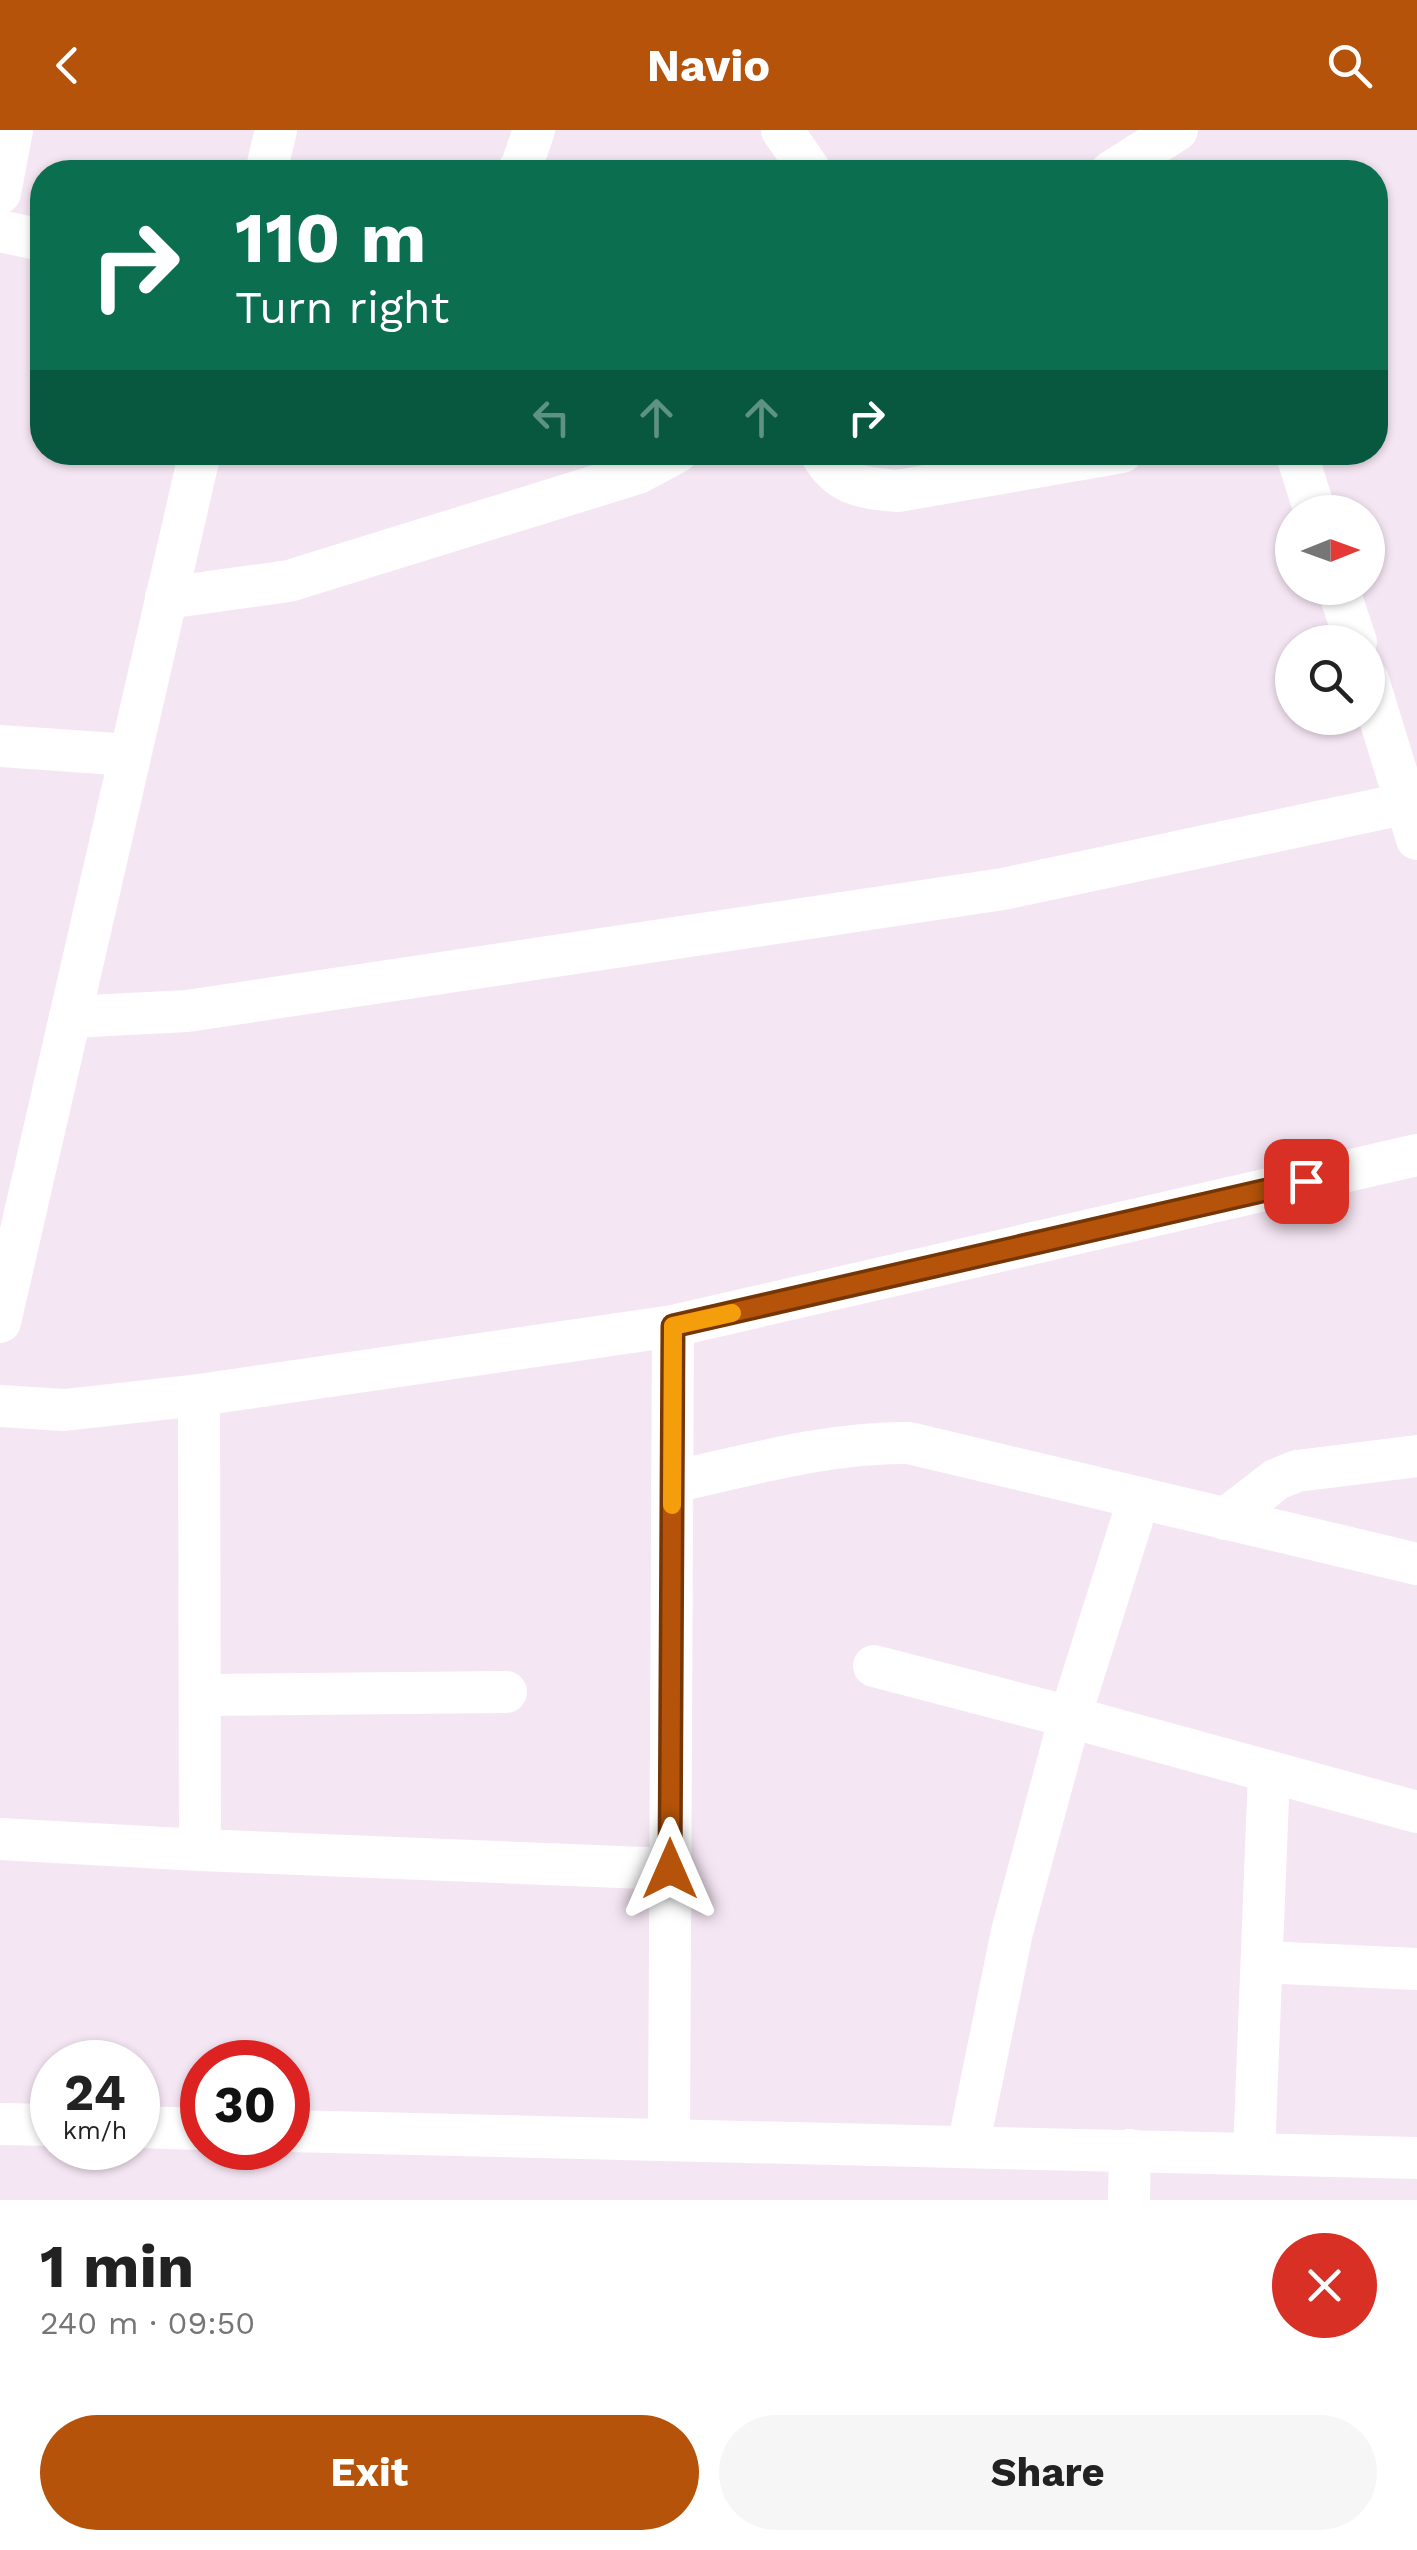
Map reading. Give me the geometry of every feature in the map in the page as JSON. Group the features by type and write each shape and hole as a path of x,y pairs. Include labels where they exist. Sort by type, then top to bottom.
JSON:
{"street":[{"path":"0,193 12,130"},
{"path":"269,160 276,130"},
{"path":"524,160 534,130"},
{"path":"782,130 803,160"},
{"path":"1120,159 1177,130"},
{"path":"0,231 30,237"},
{"path":"0,1322 7,1256 70,1016 197,465"},
{"path":"166,598 289,581 638,473 653,465"},
{"path":"828,465 850,483 898,491 1047,465"},
{"path":"1300,465 1309,495"},
{"path":"70,1016 186,1012 1003,888 1414,814 1385,730"},
{"path":"0,746 130,756"},
{"path":"0,1406 64,1410 200,1395 673,1326 1417,1155"},
{"path":"669,2139 673,1326"},
{"path":"200,1395 200,1850"},
{"path":"672,1482 866,1442 908,1443 1417,1564"},
{"path":"1224,1519 1277,1479 1298,1471 1417,1456"},
{"path":"968,2147 1012,1932 1070,1717 1138,1498"},
{"path":"874,1666 1417,1812"},
{"path":"200,1696 506,1692"},
{"path":"1254,2153 1269,1772"},
{"path":"0,1839 670,1869"},
{"path":"1262,1962 1417,1969"},
{"path":"0,2124 30,2125"},
{"path":"310,2131 1417,2158"},
{"path":"1129,2200 1130,2150"}],"slow traffic":[{"path":"672,1505 673,1326 732,1313"}],"route":[{"path":"670,1869 673,1326 1306,1181"}]}
